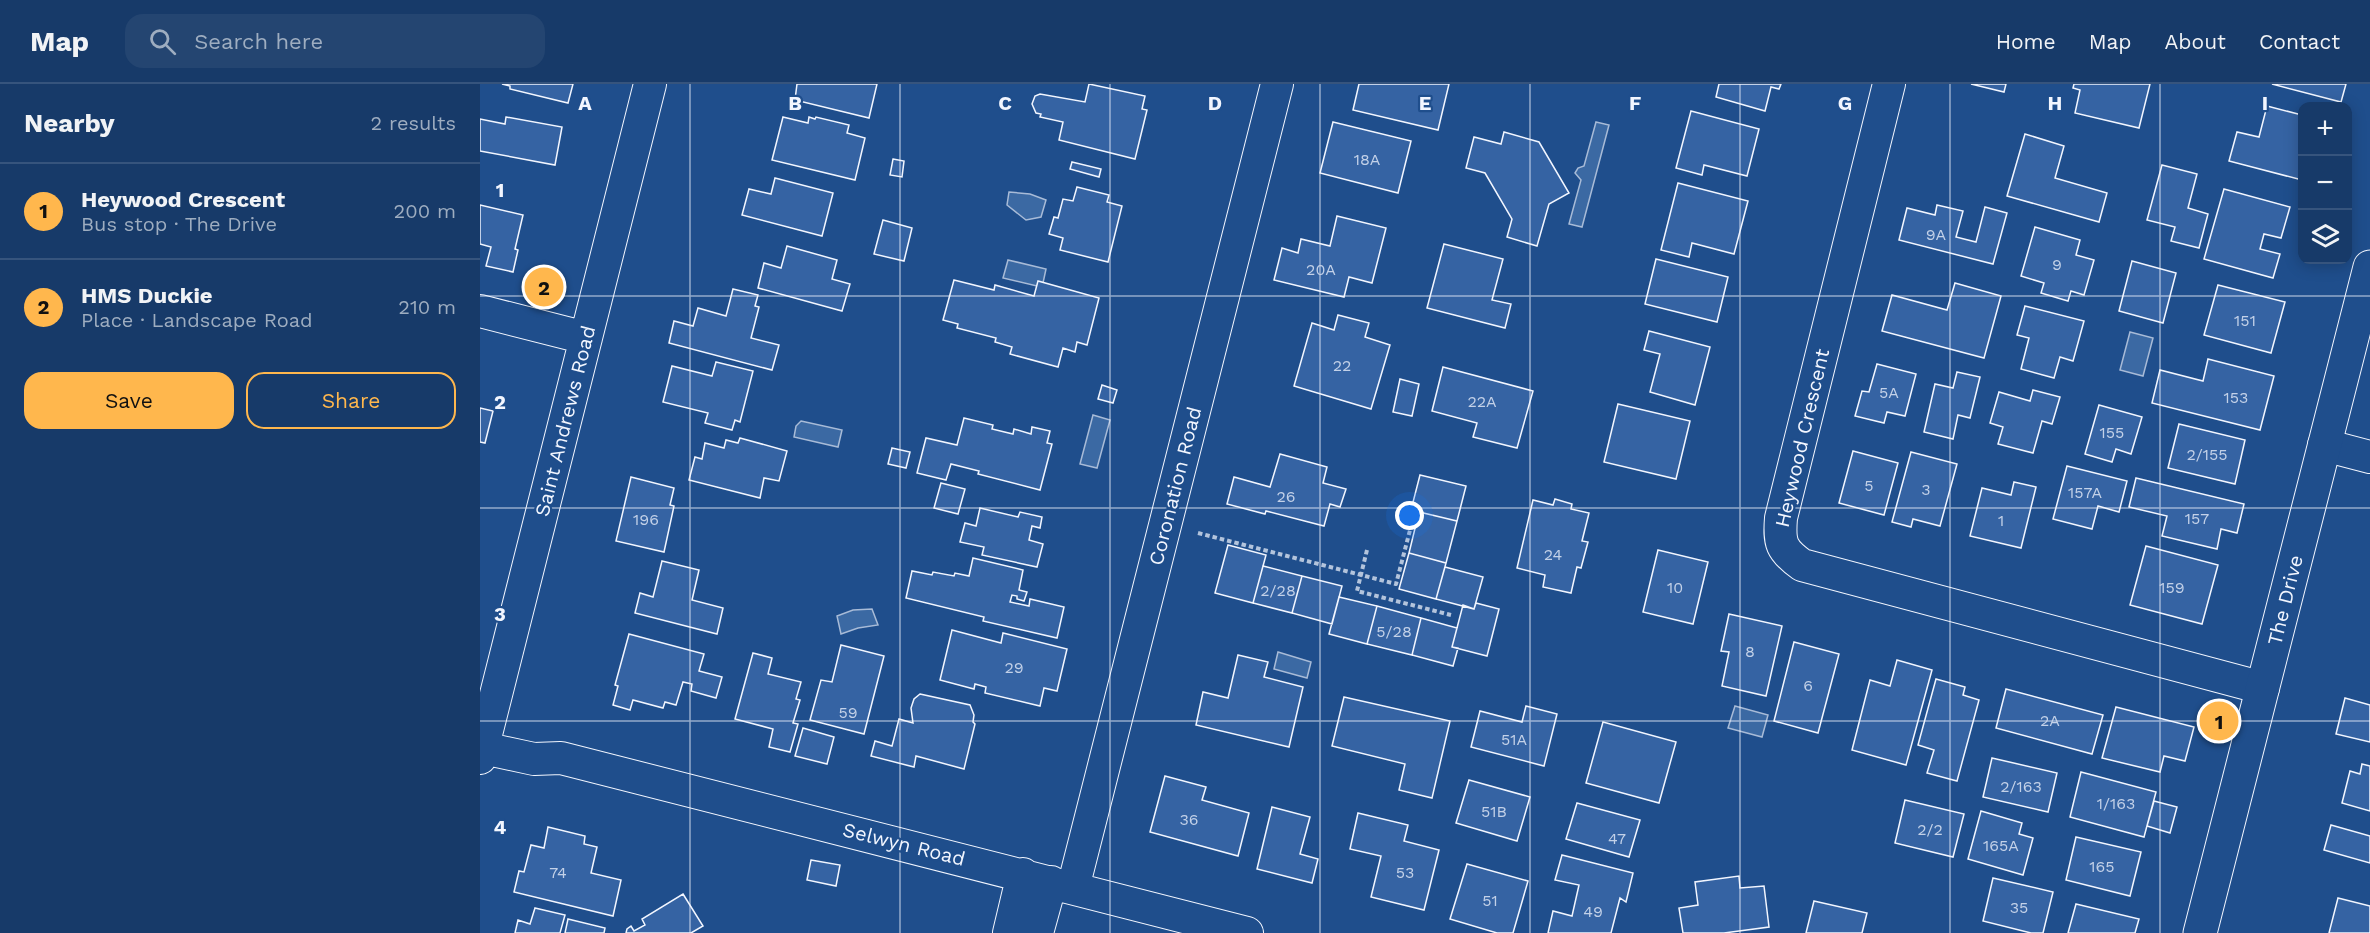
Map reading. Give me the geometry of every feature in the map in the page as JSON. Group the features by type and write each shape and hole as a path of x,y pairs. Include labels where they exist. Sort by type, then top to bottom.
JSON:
{"main road":[{"name":"The Drive","path":"2200,933 2370,267"}],"street":[{"name":"Saint Andrews Road","path":"483,745 650,84"},
{"name":"Coronation Road","path":"1049,882 1277,84"},
{"name":"Heywood Crescent","path":"1889,84 1781,518 1779,537 1786,553 1802,565 2263,688"},
{"path":"480,311 586,339"},
{"path":"2324,446 2370,457"},
{"name":"Selwyn Road","path":"483,745 534,759 561,758 1248,933"},
{"path":"1009,933 1049,882"},
{"path":"1037,933 1049,882"}],"path":[{"path":"1198,533 1396,584 1415,511"},
{"path":"1367,550 1357,591 1451,615"}],"water":[{"path":"1596,122 1609,125 1582,227 1569,224 1581,180 1575,173 1578,168 1584,166"},
{"path":"1009,192 1030,194 1046,200 1041,217 1026,220 1007,205"},
{"path":"1008,260 1046,269 1043,283 1037,286 1003,278"},
{"path":"2130,332 2153,338 2143,376 2120,370"},
{"path":"1093,415 1110,420 1097,468 1080,464"},
{"path":"801,421 842,430 838,447 794,437 796,426"},
{"path":"872,609 878,625 858,628 841,634 837,616 853,610"},
{"path":"1278,652 1311,662 1307,678 1274,669"},
{"path":"1735,706 1768,715 1762,737 1728,728"}],"building":[{"path":"502,84 573,84 568,103 510,89 510,86"},
{"path":"797,84 877,84 869,118 795,100"},
{"path":"1089,84 1145,96 1142,109 1147,110 1135,159 1059,140 1063,122 1040,117 1041,114 1036,113 1032,104 1035,96 1040,94 1085,102"},
{"path":"1359,84 1449,84 1438,130 1353,110"},
{"path":"1719,84 1781,84 1779,89 1771,87 1765,111 1716,97"},
{"path":"1971,84 2006,84 2004,92"},
{"path":"2074,84 2150,84 2139,128 2075,113 2080,90 2073,88"},
{"path":"2272,84 2346,84 2341,102"},
{"path":"2267,106 2298,114 2298,179 2229,161 2237,132 2259,137"},
{"path":"1691,111 1759,129 1747,176 1704,165 1702,175 1676,168"},
{"path":"506,117 562,127 555,165 480,151 480,119 505,124"},
{"path":"783,117 808,123 809,117 815,119 816,117 849,125 847,133 865,138 855,180 772,160"},
{"path":"1333,122 1411,141 1398,193 1320,173"},
{"path":"1504,132 1539,142 1569,193 1549,204 1537,246 1507,237 1512,219 1485,173 1466,168 1474,137 1501,144"},
{"path":"2025,134 2064,146 2055,178 2107,193 2099,222 2007,196"},
{"path":"893,159 904,161 902,177 890,175"},
{"path":"1072,162 1101,169 1099,177 1070,169"},
{"path":"2162,165 2197,174 2188,208 2208,214 2199,248 2171,241 2175,227 2147,220"},
{"path":"775,178 833,193 822,236 742,215 749,189 771,194"},
{"path":"1678,183 1748,201 1734,254 1692,243 1689,257 1661,250"},
{"path":"1077,187 1109,195 1107,202 1122,206 1108,262 1060,250 1063,238 1049,234 1054,217 1058,218 1063,199 1073,201"},
{"path":"2224,189 2290,207 2281,238 2264,234 2260,249 2280,254 2273,278 2204,259"},
{"path":"480,205 523,215 515,249 518,250 513,272 486,266 491,247 480,244"},
{"path":"1937,205 1963,211 1956,237 1976,242 1985,207 2007,213 1993,264 1899,240 1907,208 1935,215"},
{"path":"1337,216 1386,228 1372,283 1349,277 1344,297 1274,280 1282,248 1298,253 1301,239 1330,246"},
{"path":"883,220 912,228 904,261 874,254"},
{"path":"2035,227 2080,240 2076,255 2094,260 2084,295 2071,291 2068,301 2041,293 2044,283 2021,276"},
{"path":"1444,244 1503,259 1492,300 1511,304 1505,328 1427,308"},
{"path":"787,246 837,260 832,279 850,284 842,311 758,288 764,263 781,268"},
{"path":"1656,259 1728,277 1717,322 1645,304"},
{"path":"2132,261 2176,273 2163,323 2119,311"},
{"path":"954,280 994,290 995,285 1034,296 1038,281 1099,298 1087,345 1077,342 1075,352 1063,348 1058,367 1010,354 1012,347 995,342 996,338 957,328 958,324 943,320"},
{"path":"1955,283 2001,296 1984,358 1882,331 1892,295 1947,310"},
{"path":"2218,285 2285,302 2271,353 2204,335"},
{"path":"733,289 758,295 755,306 759,307 751,338 779,345 772,370 669,343 674,321 693,326 698,308 726,316"},
{"path":"2025,306 2084,321 2073,361 2060,357 2054,378 2021,369 2029,338 2017,335"},
{"path":"1338,315 1369,323 1365,337 1390,345 1371,409 1294,386 1312,323 1334,330"},
{"path":"1649,331 1710,347 1695,405 1650,392 1660,354 1644,350"},
{"path":"2208,359 2274,376 2260,430 2152,403 2160,370 2203,381"},
{"path":"716,362 753,371 740,422 735,420 732,430 705,423 708,413 663,402 672,366 712,376"},
{"path":"1877,364 1916,374 1905,416 1887,412 1884,423 1855,416 1862,391 1869,392"},
{"path":"1443,367 1533,391 1517,448 1473,437 1477,423 1432,411"},
{"path":"1957,372 1980,377 1970,418 1958,415 1953,439 1924,432 1935,384 1953,388"},
{"path":"1400,379 1419,384 1412,416 1393,412"},
{"path":"1102,385 1117,390 1113,403 1098,399"},
{"path":"2033,390 2060,397 2052,424 2042,421 2033,453 1998,444 2003,427 1990,423 1999,392 2030,401"},
{"path":"1618,404 1690,421 1676,479 1604,462"},
{"path":"2099,405 2142,417 2131,454 2116,449 2112,462 2085,454"},
{"path":"480,408 493,411 485,443 480,442"},
{"path":"964,418 993,425 992,429 1013,434 1014,429 1031,434 1032,427 1050,431 1047,443 1052,444 1040,490 978,474 979,471 951,464 946,480 917,473 926,438 957,445"},
{"path":"2179,424 2245,440 2235,484 2168,468"},
{"path":"740,438 787,451 779,481 764,478 760,498 689,480 695,457 702,459 705,443 724,448 726,440 738,443"},
{"path":"892,448 910,452 906,468 888,464"},
{"path":"1853,451 1898,463 1884,515 1839,503"},
{"path":"1911,452 1957,464 1940,526 1913,519 1911,527 1892,522"},
{"path":"1280,454 1327,467 1323,483 1346,489 1340,507 1330,504 1324,526 1227,504 1234,477 1270,487"},
{"path":"2067,466 2127,481 2119,512 2098,506 2092,529 2053,519"},
{"path":"1420,475 1466,486 1457,521 1411,510"},
{"path":"631,477 674,488 670,505 674,506 664,552 616,541"},
{"path":"2136,478 2244,504 2237,533 2221,529 2217,549 2162,536 2167,516 2129,507"},
{"path":"2014,482 2036,487 2021,548 1970,536 1982,488 2011,495"},
{"path":"941,483 965,489 958,514 934,508"},
{"path":"1555,499 1572,504 1571,509 1589,513 1582,541 1588,542 1581,568 1577,567 1571,593 1543,587 1545,575 1517,568 1533,500 1553,505"},
{"path":"980,508 1018,517 1020,512 1042,517 1040,528 1032,526 1029,540 1043,544 1037,567 982,555 984,547 960,542 965,523 976,526"},
{"path":"1419,512 1457,521 1446,563 1409,553"},
{"path":"1228,545 1266,555 1253,603 1215,593"},
{"path":"2146,546 2218,565 2202,624 2130,605"},
{"path":"1658,550 1708,562 1693,624 1643,612"},
{"path":"1409,553 1446,563 1436,599 1399,589"},
{"path":"973,558 1023,570 1019,590 1027,592 1024,601 1012,595 1010,602 1029,606 1030,599 1064,607 1057,638 983,621 984,617 906,598 912,571 932,575 933,572 969,576"},
{"path":"662,561 699,570 692,600 723,608 717,634 635,613 640,593 653,597"},
{"path":"1263,566 1302,576 1292,613 1253,603"},
{"path":"1445,567 1483,577 1474,609 1436,599"},
{"path":"1302,576 1342,586 1332,624 1292,613"},
{"path":"1339,597 1377,606 1367,644 1329,634"},
{"path":"1476,603 1499,609 1487,656 1452,647 1463,605 1474,609"},
{"path":"1377,606 1421,618 1412,655 1367,644"},
{"path":"1729,614 1782,626 1766,696 1722,686 1729,652 1721,651"},
{"path":"1421,618 1457,628 1452,647 1458,648 1453,666 1412,655"},
{"path":"952,630 1001,643 1003,633 1067,649 1057,691 1044,688 1040,706 985,693 986,687 975,684 974,689 940,680"},
{"path":"629,634 704,654 699,671 722,677 716,698 691,691 692,684 683,682 676,705 665,702 663,708 633,700 630,710 613,705 618,686 615,685"},
{"path":"1794,642 1839,654 1818,733 1774,721"},
{"path":"841,645 884,656 864,734 810,720 821,680 832,682"},
{"path":"753,653 772,658 768,674 801,682 796,699 800,700 793,723 798,724 790,752 769,747 773,729 735,719"},
{"path":"1238,655 1268,662 1264,677 1303,687 1289,747 1196,725 1203,692 1228,698"},
{"path":"1897,660 1932,670 1906,765 1852,750 1870,680 1890,686"},
{"path":"1936,679 1965,687 1963,695 1979,700 1957,781 1927,773 1934,750 1918,745"},
{"path":"2006,689 2103,715 2092,754 1996,728"},
{"path":"920,694 970,705 975,724 964,769 916,756 914,767 871,756 875,741 892,746 899,719 913,723 911,708 914,699"},
{"path":"1344,697 1450,721 1432,798 1399,790 1405,764 1332,746"},
{"path":"2345,698 2370,705 2370,742 2336,734"},
{"path":"1526,706 1557,714 1544,766 1471,747 1480,711 1522,722"},
{"path":"2116,707 2194,727 2185,761 2164,756 2160,772 2102,758"},
{"path":"1603,722 1676,742 1659,803 1586,783"},
{"path":"803,728 834,737 827,764 795,756"},
{"path":"1992,758 2057,773 2048,812 1983,797"},
{"path":"2362,764 2370,766 2370,811 2342,803 2350,771 2360,774"},
{"path":"2081,772 2156,792 2144,837 2070,817"},
{"path":"1165,776 1206,787 1202,800 1249,813 1238,856 1150,832"},
{"path":"1469,780 1530,797 1517,841 1456,823"},
{"path":"1905,800 1964,814 1953,857 1895,843"},
{"path":"2154,801 2177,807 2170,833 2147,826"},
{"path":"1577,803 1640,820 1629,857 1566,839"},
{"path":"1272,807 1310,817 1300,854 1318,859 1312,883 1257,869"},
{"path":"1981,811 2022,823 2019,834 2033,838 2023,875 1968,859"},
{"path":"1358,813 1408,825 1404,841 1439,850 1424,910 1371,897 1381,856 1350,849"},
{"path":"2331,825 2370,836 2370,863 2324,850"},
{"path":"548,827 585,836 584,844 597,847 591,873 621,880 613,916 514,892 519,871 524,872 531,845 544,848"},
{"path":"2076,837 2141,852 2130,896 2066,880"},
{"path":"1562,855 1633,873 1626,902 1620,898 1611,933 1548,933 1553,911 1572,916 1579,885 1555,880"},
{"path":"811,860 840,865 836,886 807,880"},
{"path":"1467,864 1528,881 1513,933 1497,933 1450,919"},
{"path":"1739,876 1740,888 1764,886 1769,927 1724,933 1683,933 1679,908 1698,905 1695,882"},
{"path":"1993,878 2053,892 2043,933 2031,933 1983,921"},
{"path":"683,894 703,926 691,933 626,933 631,926 634,931 645,925 642,919"},
{"path":"2338,898 2370,906 2370,933 2329,933"},
{"path":"1814,901 1867,913 1862,933 1806,933"},
{"path":"2076,904 2139,919 2135,933 2068,933"},
{"path":"535,908 565,915 560,933 515,933 518,920 530,924"},
{"path":"568,919 605,928 604,933 565,933"}],"place":[{"name":"HMS Duckie","path":"544,287"},
{"name":"Heywood Crescent","path":"2219,721"}]}
